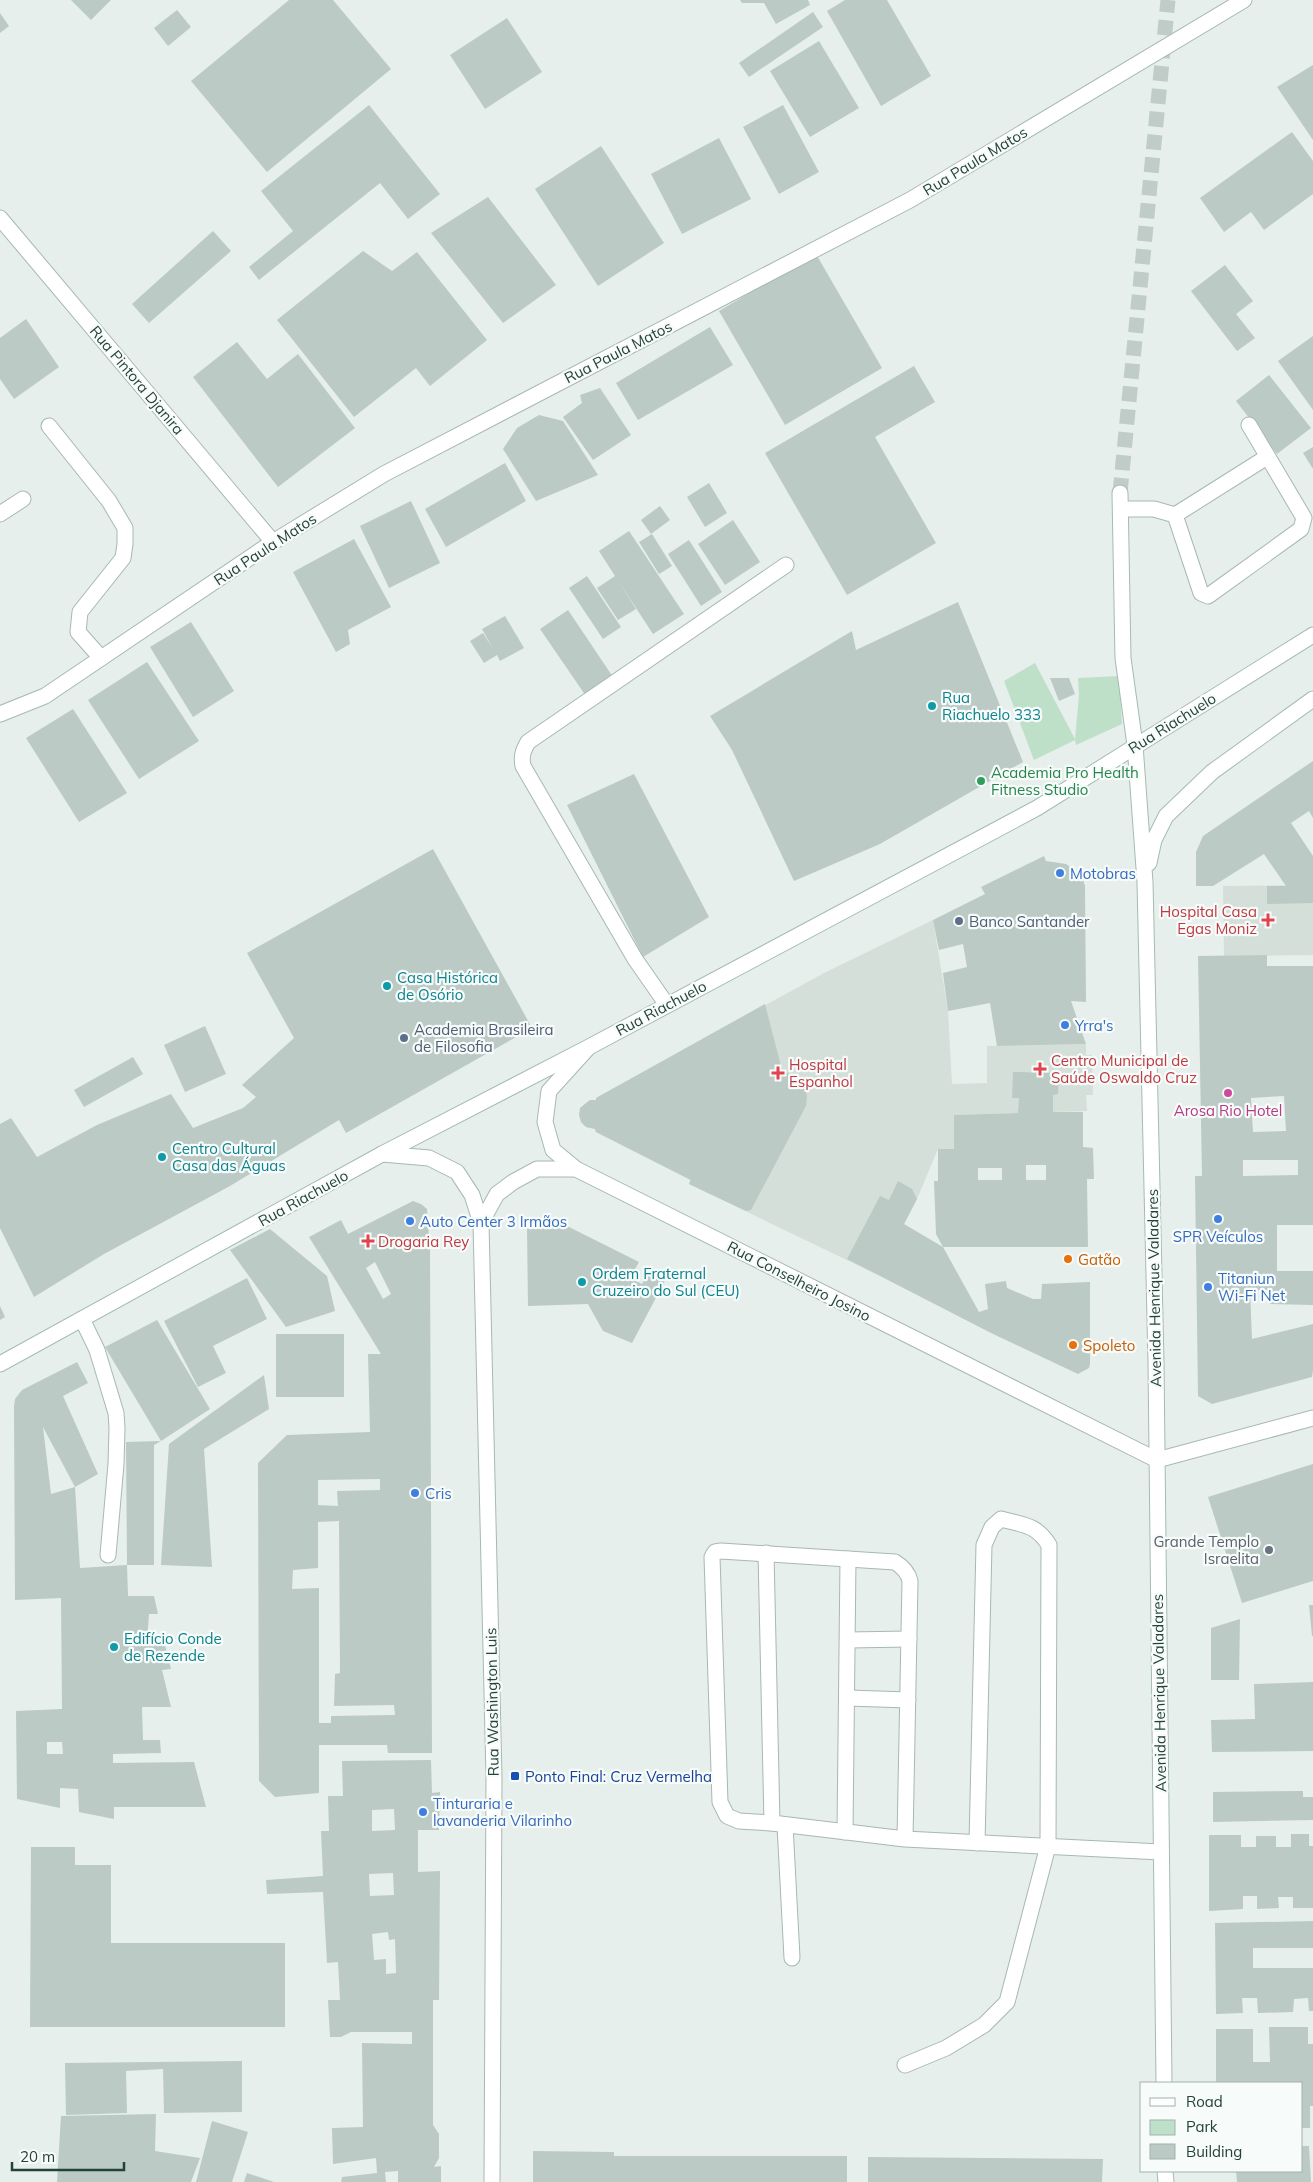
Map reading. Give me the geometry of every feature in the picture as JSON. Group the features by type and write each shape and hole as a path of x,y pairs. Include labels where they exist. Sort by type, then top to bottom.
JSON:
{"street":[{"name":"Rua Paula Matos","path":"0,714 45,696 273,542 384,474 910,200 1244,0"},
{"name":"Rua Pintora Djanira","path":"0,218 273,542"},
{"path":"1175,515 1201,593 1208,596 1301,529 1304,518 1248,425"},
{"path":"49,426 109,501 125,528 123,558 80,612 78,632 100,658"},
{"path":"1121,509 1154,509 1175,515 1267,457"},
{"name":"Avenida Henrique Valadares","path":"1120,493 1123,658 1135,745 1145,882 1156,1362 1164,2082"},
{"path":"0,514 23,499"},
{"path":"667,1005 635,959 521,758 528,742 786,565"},
{"name":"Rua Riachuelo","path":"0,1364 382,1154 590,1047 1037,808 1135,745 1313,636"},
{"path":"1145,882 1154,840 1166,816 1212,772 1313,699"},
{"name":"Rua Conselheiro Josino","path":"590,1047 549,1090 545,1122 553,1150 576,1169 1156,1460"},
{"name":"Rua Washington Luis","path":"382,1154 429,1158 457,1172 472,1195 481,1223 494,1776 492,2182"},
{"path":"481,1223 497,1194 513,1182 537,1169 576,1169"},
{"path":"82,1319 97,1350 116,1413 118,1428 108,1555"},
{"path":"1156,1460 1313,1418"},
{"path":"905,2064 946,2048 984,2025 1007,2002 1048,1846 1049,1545 1041,1533 1032,1527 1001,1519 992,1527 984,1545 977,1843"},
{"path":"905,1839 910,1581 908,1573 901,1565 894,1562 766,1553 715,1552 712,1557 720,1802 727,1816 738,1821 905,1839 1161,1852"},
{"path":"766,1553 778,1824 792,1958"},
{"path":"845,1832 848,1698 848,1558"},
{"path":"848,1640 909,1639"},
{"path":"848,1698 908,1700"}],"shaded area":[{"name":"Hospital Casa Egas Moniz","path":"1313,885 1313,955 1224,956 1223,886"},
{"name":"Hospital Espanhol","path":"933,920 948,1011 952,1084 987,1083 987,1046 1086,1044 1086,1055 1092,1055 1093,1095 1086,1095 1087,1111 954,1115 954,1149 938,1149 917,1199 878,1275 689,1184 690,1180 596,1132 595,1129 586,1127 581,1122 580,1108 590,1100 596,1100 596,1098 824,973"}],"green space":[{"path":"1035,663 1075,739 1079,695 1078,678 1119,676 1122,724 1076,745 1075,740 1034,760 1004,681"}],"building":[{"path":"71,0 111,0 91,20"},
{"path":"289,0 333,0 391,69 267,172 191,81"},
{"path":"740,0 808,0 810,5 776,24 764,3 742,3"},
{"path":"845,0 887,0 931,76 881,106 827,11"},
{"path":"177,10 191,27 168,46 154,28"},
{"path":"813,12 823,27 749,77 739,63"},
{"path":"0,13 9,26 0,33"},
{"path":"507,18 542,72 485,109 450,55"},
{"path":"819,41 859,108 810,137 770,71"},
{"path":"1313,65 1313,140 1277,87"},
{"path":"369,105 440,194 408,219 380,183 259,280 249,267 293,231 261,191"},
{"path":"783,105 819,172 779,194 743,127"},
{"path":"1292,132 1313,161 1313,194 1264,230 1251,212 1224,232 1200,198"},
{"path":"719,138 751,199 682,234 651,174"},
{"path":"601,146 664,243 598,286 535,189"},
{"path":"488,197 556,285 503,323 431,233"},
{"path":"213,231 231,251 149,323 132,304"},
{"path":"363,251 392,271 417,252 487,340 430,386 416,368 354,417 277,320"},
{"path":"816,254 882,368 785,425 719,311"},
{"path":"1225,265 1253,301 1236,314 1255,338 1237,351 1191,291"},
{"path":"26,319 59,367 14,399 0,379 0,338"},
{"path":"710,327 733,365 638,420 616,383"},
{"path":"1313,336 1313,410 1278,361"},
{"path":"237,342 267,379 298,354 355,428 278,487 193,377"},
{"path":"914,366 935,402 875,437 936,543 847,595 765,453"},
{"path":"1269,375 1311,428 1277,454 1236,401"},
{"path":"600,388 631,435 593,460 563,417 582,403 580,395"},
{"path":"539,415 563,421 598,475 536,501 503,449 517,428"},
{"path":"1313,447 1313,469 1303,453"},
{"path":"505,463 526,501 446,547 425,509"},
{"path":"709,483 727,513 705,527 687,497"},
{"path":"411,501 440,563 389,588 360,526"},
{"path":"660,506 670,520 651,534 641,520"},
{"path":"733,520 760,562 725,585 698,544"},
{"path":"629,531 684,614 653,634 617,579 636,609 618,620 597,588 615,576 599,551"},
{"path":"652,534 672,566 659,574 639,542"},
{"path":"354,539 391,607 348,630 350,644 336,652 293,572"},
{"path":"689,540 722,592 701,606 668,554"},
{"path":"587,576 621,627 603,639 569,588"},
{"path":"958,602 1023,762 880,844 794,881 732,750 710,716 852,631 856,650"},
{"path":"568,610 615,680 588,699 540,629"},
{"path":"505,616 524,648 500,661 497,655 484,663 470,641 483,633 493,649 482,629"},
{"path":"191,622 234,691 193,717 150,647"},
{"path":"147,662 199,741 139,779 88,700"},
{"path":"1050,678 1069,678 1075,694 1059,701"},
{"path":"73,709 127,793 79,822 26,738"},
{"path":"1313,761 1313,818 1309,811 1291,823 1313,856 1313,903 1267,904 1267,886 1286,886 1264,854 1213,886 1196,886 1196,852 1203,836"},
{"path":"634,774 709,917 643,957 567,805"},
{"path":"433,849 532,1028 346,1133 339,1120 230,1186 104,1254 34,1297 0,1228 0,1124 11,1118 37,1157 97,1125 171,1094 193,1128 243,1108 256,1097 242,1085 294,1038 247,953"},
{"path":"1044,856 1046,861 1066,864 1076,871 1085,886 1086,1002 1071,1001 1086,1044 997,1046 990,1003 948,1011 943,973 967,967 963,944 939,950 933,920 985,894 981,887"},
{"path":"1267,955 1267,966 1313,966 1313,1225 1277,1225 1277,1271 1313,1271 1313,1305 1270,1304 1270,1290 1250,1290 1252,1339 1313,1324 1312,1377 1212,1404 1198,1396 1195,1176 1202,1176 1198,956","holes":["1284,1096 1286,1131 1253,1132 1251,1098","1243,1160 1298,1160 1298,1175 1243,1176"]},
{"path":"765,1004 782,1070 798,1079 806,1090 807,1097 806,1106 751,1210 746,1211 689,1184 691,1180 596,1132 595,1129 586,1127 581,1122 580,1108 590,1100 596,1100 596,1098"},
{"path":"205,1026 226,1074 185,1092 164,1045"},
{"path":"133,1057 143,1074 84,1107 74,1090"},
{"path":"1013,1072 1059,1073 1058,1094 1053,1095 1053,1112 1083,1112 1083,1147 1093,1148 1094,1179 1087,1179 1088,1247 943,1247 936,1234 934,1181 938,1181 938,1149 954,1149 954,1115 1018,1113 1019,1098 1012,1098","holes":["1026,1165 1046,1165 1046,1180 1026,1180","978,1168 1002,1168 1002,1180 978,1180"]},
{"path":"898,1181 912,1189 917,1199 904,1224 943,1247 979,1312 988,1309 985,1284 1006,1281 1007,1288 1033,1299 1041,1299 1042,1284 1090,1282 1089,1368 1078,1374 991,1333 847,1259 880,1196 889,1200"},
{"path":"413,1201 427,1209 430,1252 432,1753 388,1753 387,1745 319,1745 319,1793 275,1797 259,1781 258,1463 287,1435 370,1432 368,1354 381,1354 309,1237 341,1220 348,1234","holes":["375,1262 391,1294 383,1299 366,1268","380,1479 380,1490 337,1491 338,1506 318,1505 318,1480","339,1521 340,1673 335,1674 334,1706 394,1705 395,1715 331,1716 331,1723 319,1723 319,1588 292,1589 293,1570 318,1568 318,1522"]},
{"name":"Ordem Fraternal Cruzeiro do Sul (CEU)","path":"547,1216 639,1262 630,1278 642,1284 650,1268 667,1277 632,1343 603,1331 588,1304 528,1306 527,1228 532,1229 535,1223 546,1221"},
{"path":"270,1229 327,1276 335,1311 286,1327 230,1250"},
{"path":"247,1278 267,1319 213,1346 226,1373 198,1387 164,1321"},
{"path":"0,1306 5,1317 0,1320"},
{"path":"157,1320 210,1409 161,1441 105,1347"},
{"path":"276,1334 344,1334 344,1397 276,1397"},
{"path":"77,1362 88,1383 63,1396 98,1474 75,1487 80,1568 127,1565 128,1596 154,1596 158,1614 149,1614 147,1642 164,1641 171,1669 162,1670 171,1707 142,1707 143,1740 160,1740 161,1753 113,1754 113,1763 194,1762 206,1807 114,1807 114,1819 79,1812 78,1789 60,1788 60,1808 17,1799 16,1711 62,1709 61,1598 15,1600 14,1406 15,1399 22,1390","holes":["43,1427 75,1487 51,1494","47,1742 62,1742 63,1754 47,1754"]},
{"path":"264,1375 269,1409 204,1449 212,1567 161,1565 169,1444"},
{"path":"161,1441 154,1445 154,1565 127,1565 126,1442"},
{"name":"Grande Templo Israelita","path":"1313,1464 1313,1581 1242,1603 1208,1497"},
{"path":"1309,1605 1313,1605 1313,1636 1312,1636"},
{"path":"1240,1619 1239,1680 1211,1680 1211,1628"},
{"path":"1313,1682 1313,1751 1212,1752 1211,1720 1255,1719 1254,1684"},
{"path":"431,1760 432,1793 440,1792 439,1830 418,1830 418,1872 440,1871 439,2000 433,2000 433,2125 439,2134 439,2158 434,2167 441,2166 441,2182 398,2182 398,2171 385,2172 386,2182 341,2182 342,2177 377,2173 376,2158 333,2164 332,2128 363,2127 362,2043 412,2044 412,2032 351,2032 341,2037 330,2037 328,2000 340,2000 338,1962 327,1963 323,1892 267,1894 266,1880 323,1876 321,1831 329,1831 328,1796 343,1796 342,1761","holes":["394,1809 395,1830 372,1831 372,1810","393,1873 394,1895 370,1896 369,1874","388,1932 389,1940 395,1939 396,1973 386,1974 386,1959 374,1960 372,1934"]},
{"path":"1303,1791 1303,1797 1313,1797 1313,1820 1213,1822 1213,1792"},
{"path":"1291,1834 1309,1834 1309,1846 1313,1846 1313,1908 1293,1908 1293,1897 1278,1897 1279,1908 1257,1909 1257,1896 1243,1896 1243,1909 1209,1911 1209,1835 1241,1835 1241,1847 1256,1847 1256,1836 1276,1836 1276,1847 1291,1847"},
{"path":"31,1847 75,1847 75,1865 111,1865 111,1943 285,1943 285,2027 30,2027"},
{"path":"1313,1921 1313,1948 1253,1948 1253,1968 1313,1968 1313,2011 1309,2011 1308,1998 1294,1999 1293,2012 1258,2013 1257,1998 1242,1998 1243,2013 1216,2014 1215,1923"},
{"path":"1269,2027 1308,2027 1308,2044 1313,2044 1313,2106 1310,2106 1310,2128 1303,2128 1303,2082 1216,2082 1216,2029 1253,2029 1253,2062 1270,2062"},
{"path":"242,2061 242,2112 164,2113 163,2069 126,2071 127,2113 66,2115 65,2063"},
{"path":"156,2114 155,2151 200,2158 191,2182 57,2182 61,2116"},
{"path":"212,2121 248,2132 232,2182 196,2182"},
{"path":"1303,2146 1309,2146 1311,2182 1237,2182 1236,2172 1303,2172"},
{"path":"533,2151 614,2152 614,2156 847,2156 847,2182 533,2182"},
{"path":"868,2157 1103,2159 1102,2182 868,2182"},
{"path":"247,2173 274,2182 244,2182"}],"tunnel":[{"path":"1120,493 1168,0"}],"place":[{"name":"Rua Riachuelo 333","path":"932,706"},
{"name":"Academia Pro Health Fitness Studio","path":"981,781"},
{"name":"Motobras","path":"1060,873"},
{"name":"Hospital Casa Egas Moniz","path":"1268,920"},
{"name":"Banco Santander","path":"959,921"},
{"name":"Casa Histórica de Osório","path":"387,986"},
{"name":"Yrra's","path":"1065,1025"},
{"name":"Academia Brasileira de Filosofia","path":"404,1038"},
{"name":"Centro Municipal de Saúde Oswaldo Cruz","path":"1040,1069"},
{"name":"Hospital Espanhol","path":"778,1073"},
{"name":"Arosa Rio Hotel","path":"1228,1093"},
{"name":"Centro Cultural Casa das Águas","path":"162,1157"},
{"name":"SPR Veículos","path":"1218,1219"},
{"name":"Auto Center 3 Irmãos","path":"410,1221"},
{"name":"Drogaria Rey","path":"368,1241"},
{"name":"Gatão","path":"1068,1259"},
{"name":"Ordem Fraternal Cruzeiro do Sul (CEU)","path":"582,1282"},
{"name":"Titaniun Wi-Fi Net","path":"1208,1287"},
{"name":"Spoleto","path":"1073,1345"},
{"name":"Cris","path":"415,1493"},
{"name":"Grande Templo Israelita","path":"1269,1550"},
{"name":"Edifício Conde de Rezende","path":"114,1647"},
{"name":"Ponto Final: Cruz Vermelha","path":"515,1776"},
{"name":"Tinturaria e lavanderia Vilarinho","path":"423,1812"}]}
